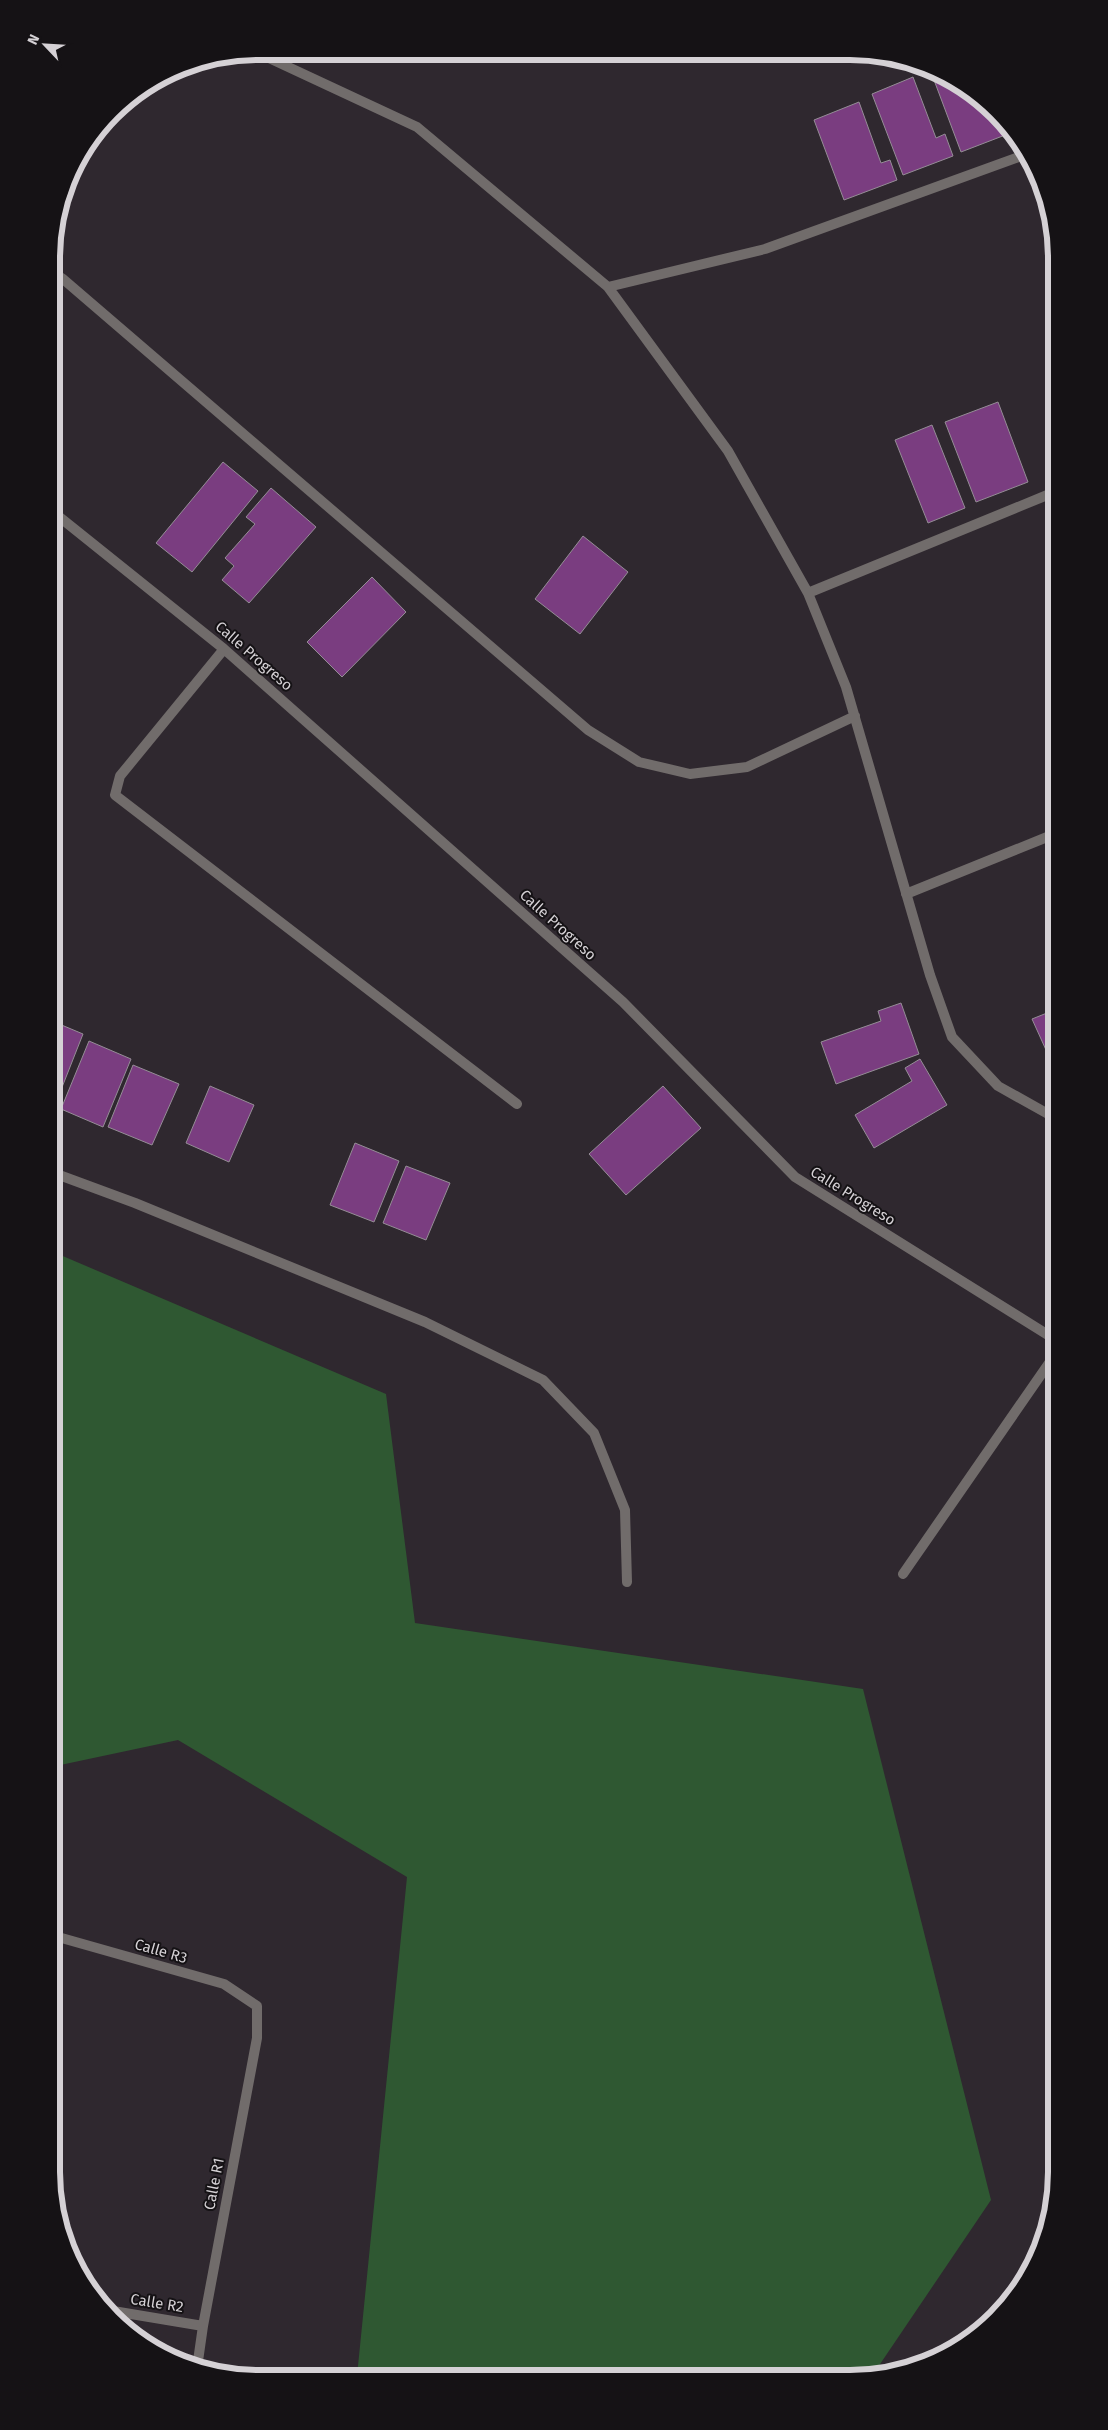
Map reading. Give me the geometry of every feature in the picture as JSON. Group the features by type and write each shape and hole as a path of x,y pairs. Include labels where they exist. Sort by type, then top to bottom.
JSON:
{"street":[{"path":"273,60 418,127 608,287 728,451 808,593 846,687 930,975 952,1037 998,1086 1048,1114"},
{"path":"608,287 764,249 1020,156"},
{"path":"60,278 588,730 639,762 690,774 747,767 855,716"},
{"path":"808,593 1048,494"},
{"name":"Calle Progreso","path":"60,516 224,649 623,1002 795,1178 1048,1335"},
{"path":"224,649 120,776 115,795 517,1104"},
{"path":"906,894 1048,836"},
{"path":"60,1175 136,1203 425,1322 543,1380 594,1433 625,1510 627,1582"},
{"path":"903,1574 1048,1365"},
{"name":"Calle R3","path":"60,1938 224,1984 257,2006"},
{"name":"Calle R1","path":"198,2361 257,2038 257,2006"},
{"name":"Calle R2","path":"118,2312 203,2326"}],"green space":[{"path":"60,1255 386,1394 415,1623 863,1689 991,2200 878,2368 863,2370 358,2370 407,1877 178,1740 60,1765"}],"building":[{"path":"913,77 936,138 945,134 953,156 903,175 872,94"},
{"path":"933,78 971,101 1005,135 961,152"},
{"path":"859,102 881,163 890,160 897,180 844,200 814,120"},
{"path":"998,402 1028,482 976,502 945,422"},
{"path":"932,425 965,508 928,523 895,440"},
{"path":"223,462 258,491 192,572 156,543"},
{"path":"271,488 316,527 249,603 222,580 234,566 225,558 255,524 246,517"},
{"path":"583,536 628,572 580,634 535,599"},
{"path":"372,577 406,612 342,677 307,642"},
{"path":"901,1003 919,1054 836,1084 821,1042 881,1021 878,1011"},
{"path":"1048,1013 1048,1054 1032,1019"},
{"path":"60,1024 83,1034 60,1092"},
{"path":"89,1041 131,1059 103,1127 61,1109"},
{"path":"920,1059 947,1105 874,1148 855,1115 912,1081 905,1068"},
{"path":"133,1065 179,1084 152,1145 108,1127"},
{"path":"210,1086 254,1105 229,1162 186,1143"},
{"path":"663,1086 701,1128 626,1195 589,1154"},
{"path":"355,1143 399,1161 374,1222 330,1205"},
{"path":"406,1166 450,1183 426,1240 383,1223"}]}
